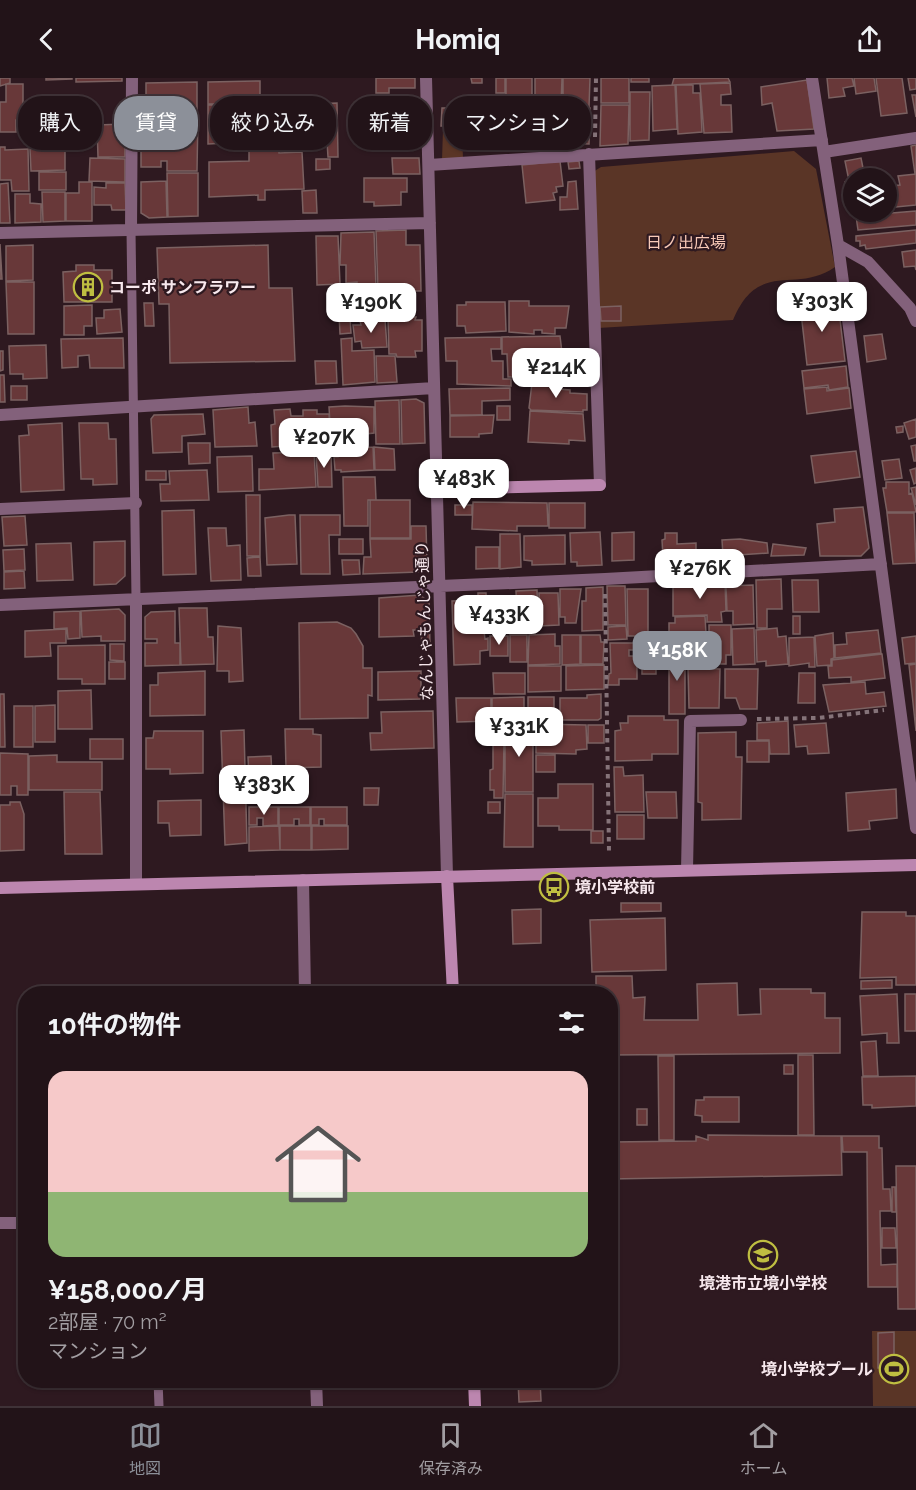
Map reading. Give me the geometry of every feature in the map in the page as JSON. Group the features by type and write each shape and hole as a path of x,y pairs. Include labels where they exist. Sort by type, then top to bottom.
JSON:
{"street":[{"path":"131,230 132,78"},
{"name":"なんじゃもんじゃ通り","path":"426,78 447,876"},
{"path":"812,78 838,245 916,828"},
{"path":"429,165 592,153 823,146 916,138"},
{"path":"436,489 600,485 592,153"},
{"path":"0,232 430,223"},
{"path":"838,245 868,262 910,308 916,321"},
{"path":"0,415 434,388"},
{"path":"0,508 136,503"},
{"path":"0,605 605,579 880,564"},
{"path":"135,884 136,598"},
{"path":"687,870 690,721 741,720"},
{"path":"0,888 916,864"},
{"path":"447,876 453,986"},
{"path":"303,880 305,986"},
{"path":"0,1223 18,1222"},
{"path":"316,1388 317,1406"},
{"path":"474,1388 475,1406"}],"lane":[{"path":"131,230 136,598"},
{"path":"158,1388 159,1406"}],"path":[{"path":"592,153 596,78"},
{"path":"605,579 609,851"},
{"path":"741,720 818,718 900,708"}],"green space":[{"path":"444,129 444,150 463,150 463,159 442,160"},
{"name":"日ノ出広場","path":"794,151 816,169 835,267 820,275 766,283 754,290 743,301 733,320 598,328 593,172 601,167"},
{"name":"境小学校プール","path":"872,1331 916,1331 916,1406 873,1406"}],"building":[{"path":"0,78 10,78 10,83 0,86"},
{"path":"46,78 72,78 72,79 46,80"},
{"path":"76,78 122,78 122,81 76,82"},
{"path":"376,78 415,78 415,88 389,88 389,93 376,93"},
{"path":"471,78 482,78 482,83 472,83"},
{"path":"496,78 505,78 505,93 496,93"},
{"path":"506,78 532,78 532,96 506,96"},
{"path":"535,78 562,78 561,96 535,96"},
{"path":"563,78 590,78 589,96 563,96"},
{"path":"601,78 629,78 629,103 601,103"},
{"path":"631,78 649,78 649,82 631,82"},
{"path":"674,78 728,78 730,82 672,85"},
{"path":"827,78 852,78 854,86 843,88 845,96 829,98"},
{"path":"854,78 874,78 876,91 856,94"},
{"path":"876,78 902,78 907,113 881,116"},
{"path":"908,78 916,78 916,89 910,90"},
{"path":"807,80 814,129 777,131 772,103 762,105 761,87"},
{"path":"260,81 260,96 210,96 210,104 208,104 208,82"},
{"path":"197,82 197,96 146,96 146,83"},
{"path":"730,83 731,94 721,95 721,105 731,105 732,132 704,133 700,84"},
{"path":"6,84 23,84 23,96 18,96 16,132 0,132 0,102 6,102"},
{"path":"675,85 677,129 653,131 652,86"},
{"path":"676,85 693,85 693,93 700,93 702,132 678,134"},
{"path":"630,92 650,92 649,140 630,141"},
{"path":"912,95 916,95 916,117"},
{"path":"336,103 338,157 328,157 328,150 336,150"},
{"path":"208,105 210,105 210,144 208,144"},
{"path":"601,105 629,105 628,144 600,146"},
{"path":"442,108 444,108 444,126 441,126"},
{"path":"114,124 114,150 125,150 125,157 98,157 98,150 102,150 102,125"},
{"path":"916,145 916,173 915,174 911,146"},
{"path":"0,147 5,147 5,150 28,150 29,191 12,191 11,180 0,180"},
{"path":"30,150 65,150 65,170 31,171"},
{"path":"141,150 197,150 197,171 167,171 167,161 161,161 161,167 141,167"},
{"path":"249,150 279,150 279,153 302,152 304,189 265,190 265,200 258,200 258,195 209,197 209,162 249,161"},
{"path":"90,158 125,159 125,182 89,181"},
{"path":"392,158 419,158 420,174 393,174"},
{"path":"861,158 863,168 846,168 845,161"},
{"path":"316,159 330,159 330,169 316,170"},
{"path":"560,161 563,186 556,187 557,192 553,193 555,200 526,203 522,165"},
{"path":"579,161 580,168 569,169 568,162"},
{"path":"39,172 66,172 66,190 39,190"},
{"path":"167,173 198,173 198,216 168,217"},
{"path":"916,174 916,205 897,207 897,185 900,185 898,176"},
{"path":"364,178 407,178 407,192 401,192 401,205 374,206 374,202 364,202"},
{"path":"166,181 167,217 149,218 141,213 141,182"},
{"path":"576,181 578,209 560,210 560,197 567,197 568,182"},
{"path":"79,182 92,182 92,221 66,221 66,193 79,193"},
{"path":"8,183 10,223 0,223 0,184"},
{"path":"106,183 125,183 126,210 112,210 111,205 94,205 94,187 106,188"},
{"path":"316,190 317,213 303,213 302,191"},
{"path":"42,192 65,192 65,221 43,222"},
{"path":"15,194 30,194 30,203 41,204 41,222 15,223"},
{"path":"916,211 916,225 858,230 857,222 897,222 897,213"},
{"path":"406,230 406,245 420,245 421,291 378,291 376,231"},
{"path":"916,230 916,243 866,249 865,245 860,246 860,241 856,241 856,236"},
{"path":"374,232 376,288 357,289 357,282 346,283 346,265 340,265 341,233"},
{"path":"316,236 338,236 340,284 317,285"},
{"path":"0,244 2,279 0,279"},
{"path":"33,245 33,280 6,281 6,246"},
{"path":"268,245 269,288 292,288 295,361 170,363 169,304 159,304 157,248"},
{"path":"916,250 916,270 915,266 904,267 902,252"},
{"name":"コーポ サンフラワー","path":"76,265 94,265 94,270 112,270 112,302 64,302 63,272 76,271"},
{"path":"6,282 34,282 34,334 8,334"},
{"path":"384,294 385,316 350,318 351,333 340,334 338,295"},
{"path":"509,301 529,301 529,306 569,306 566,328 555,328 555,334 542,333 542,330 534,330 534,334 509,332"},
{"path":"466,302 505,302 506,331 466,333 465,326 457,326 457,305 466,305"},
{"path":"144,303 153,303 154,326 145,326"},
{"path":"838,303 845,361 807,365 800,304"},
{"path":"92,305 92,326 84,326 84,335 64,335 64,306"},
{"path":"621,306 621,321 601,321 600,307"},
{"path":"120,309 122,332 97,334 96,318 104,318 104,310"},
{"path":"416,317 415,320 422,320 422,351 415,351 416,357 397,357 396,354 389,354 388,318"},
{"path":"385,319 387,347 362,348 361,341 355,342 353,325 361,325 360,321"},
{"path":"882,334 886,359 867,362 864,336"},
{"path":"560,336 565,377 508,377 507,354 502,354 502,337"},
{"path":"501,337 501,349 491,349 492,361 503,361 503,379 511,379 511,386 457,384 457,361 446,361 445,338"},
{"path":"123,338 124,368 90,368 89,355 78,356 78,367 62,368 61,339"},
{"path":"352,338 352,351 374,350 375,382 343,385 341,339"},
{"path":"46,345 47,378 23,379 23,374 10,374 9,346"},
{"path":"0,351 3,351 3,370 0,371"},
{"path":"376,356 395,356 397,382 377,383"},
{"path":"315,361 336,361 337,383 316,384"},
{"path":"568,361 584,361 584,372 569,373"},
{"path":"846,366 848,387 829,390 828,385 804,388 802,371"},
{"path":"573,374 584,374 584,385 573,385"},
{"path":"0,375 4,375 5,402 0,402"},
{"path":"532,383 560,384 559,389 570,390 570,393 587,394 587,410 583,412 531,410 529,408"},
{"path":"11,386 27,386 27,400 11,400"},
{"path":"827,387 827,391 849,388 851,408 807,414 804,389"},
{"path":"510,388 510,400 482,401 482,415 450,415 449,389"},
{"path":"416,399 424,403 425,443 402,444 401,400"},
{"path":"399,400 400,444 376,444 375,401"},
{"path":"497,406 510,406 510,420 497,420"},
{"path":"248,407 249,423 255,422 257,446 215,447 213,410"},
{"path":"329,407 374,407 374,433 339,437 342,422 330,423"},
{"path":"290,409 291,416 303,416 303,410 317,410 317,414 329,414 331,450 286,451 286,446 272,447 271,425 275,424 274,410"},
{"path":"530,411 583,414 585,441 569,440 569,444 528,442"},
{"path":"203,414 205,434 182,436 182,452 153,453 151,419 154,415"},
{"path":"494,415 492,433 479,434 479,437 450,437 450,416"},
{"path":"916,419 916,437 909,439 904,423"},
{"path":"62,423 64,490 21,492 19,436 29,435 28,425"},
{"path":"79,423 108,423 109,439 116,439 117,484 93,485 93,479 81,479"},
{"path":"903,426 903,432 897,433 896,427"},
{"path":"188,443 210,443 210,463 189,464"},
{"path":"916,445 916,461 914,461 911,446"},
{"path":"373,447 374,470 341,472 341,470 335,470 334,457 338,457 338,449"},
{"path":"374,447 394,449 395,470 375,470"},
{"path":"331,451 332,487 318,487 316,452"},
{"path":"856,451 860,477 815,483 811,456"},
{"path":"314,452 316,487 259,490 259,469 274,469 273,453"},
{"path":"252,456 253,491 218,492 217,457"},
{"path":"899,459 902,478 885,480 882,461"},
{"path":"916,468 916,483 914,484 910,470"},
{"path":"207,470 209,500 161,501 160,484 170,484 169,471"},
{"path":"146,471 166,471 166,480 146,480"},
{"path":"343,477 375,477 376,500 368,500 368,526 344,526"},
{"path":"886,482 909,482 909,494 912,493 916,512 887,512 883,488 886,488"},
{"path":"916,487 916,505 911,488"},
{"path":"246,495 260,495 260,556 247,556"},
{"path":"370,500 410,500 410,538 370,538"},
{"path":"473,502 547,503 548,526 517,526 517,531 472,529"},
{"path":"549,503 585,503 585,528 549,528"},
{"path":"455,505 472,505 472,515 455,515"},
{"path":"863,507 869,548 861,556 820,556 817,524 835,522 834,509"},
{"path":"194,510 196,574 163,575 162,511"},
{"path":"887,513 914,513 916,563 893,564"},
{"path":"295,515 297,564 267,565 265,518"},
{"path":"300,515 340,515 340,535 329,535 330,574 301,574"},
{"path":"25,516 27,545 4,546 2,517"},
{"path":"411,526 426,526 427,563 419,572 363,574 364,557 371,557 370,539 411,539"},
{"path":"208,528 226,528 227,546 240,545 241,580 211,581"},
{"path":"600,532 602,565 577,566 577,562 571,562 570,533"},
{"path":"634,532 634,560 612,561 612,533"},
{"path":"665,533 677,533 677,544 696,543 696,556 663,557 662,540 665,539"},
{"path":"500,534 520,534 521,567 500,569"},
{"path":"565,535 565,564 532,565 532,561 524,560 524,536"},
{"path":"339,539 363,539 363,554 339,554"},
{"path":"740,539 767,543 768,553 723,556 722,540"},
{"path":"125,541 125,576 116,584 94,585 94,542"},
{"path":"71,543 73,580 37,581 36,544"},
{"path":"773,544 806,548 804,555 771,556"},
{"path":"476,547 499,547 499,568 476,569"},
{"path":"24,549 25,570 4,571 3,550"},
{"path":"260,557 261,576 248,576 247,558"},
{"path":"342,560 359,560 360,574 343,575"},
{"path":"24,571 25,588 4,589 4,572"},
{"path":"781,579 782,609 767,609 767,628 757,628 756,580"},
{"path":"792,580 818,580 819,612 793,612"},
{"path":"725,582 726,611 721,612 722,622 707,622 707,615 673,616 673,584"},
{"path":"753,585 754,624 733,625 733,611 727,611 726,586"},
{"path":"607,586 625,586 626,625 608,625"},
{"path":"603,587 603,630 582,631 582,601 586,601 586,588"},
{"path":"560,589 581,589 576,623 565,623 565,617 560,617"},
{"path":"627,589 648,589 648,636 628,636"},
{"path":"537,590 538,618 517,620 516,591"},
{"path":"478,593 486,593 488,631 484,631 485,639 488,638 488,650 480,651 480,664 454,665 452,601 478,600"},
{"path":"539,593 558,593 559,625 539,626"},
{"path":"420,595 429,602 430,646 422,646 421,630 413,630 414,636 379,637 379,598"},
{"path":"513,605 514,630 489,631 488,606"},
{"path":"179,608 207,608 208,637 213,637 214,664 181,665"},
{"path":"119,609 125,615 125,641 101,641 101,636 82,637 81,611"},
{"path":"80,611 80,638 68,639 67,628 54,629 54,612"},
{"path":"175,611 175,643 180,643 180,665 145,666 145,643 157,643 157,639 145,639 145,617 151,612"},
{"path":"705,616 707,652 669,649 669,623 675,623 675,617"},
{"path":"793,616 800,616 800,634 793,634"},
{"path":"337,622 351,628 356,634 363,646 363,668 372,668 372,696 368,695 368,718 300,719 299,623"},
{"path":"709,625 731,625 731,655 726,655 726,664 709,664"},
{"path":"218,626 241,628 243,681 229,682 229,671 217,671"},
{"path":"626,626 627,639 608,640 608,627"},
{"path":"754,628 755,664 733,665 732,629"},
{"path":"777,628 778,637 786,636 788,664 766,666 766,661 757,662 756,630"},
{"path":"66,629 66,643 50,643 51,656 25,657 25,631"},
{"path":"878,630 881,653 835,658 835,645 847,644 846,633"},
{"path":"833,633 834,658 831,659 831,665 817,666 815,636"},
{"path":"555,634 555,646 560,646 560,664 528,665 529,635"},
{"path":"510,635 527,635 527,662 510,662"},
{"path":"562,635 580,635 580,664 562,665"},
{"path":"581,635 600,635 601,642 604,642 603,664 581,664"},
{"path":"490,636 508,636 508,656 490,656"},
{"path":"916,636 916,663 905,664 902,638"},
{"path":"814,637 815,667 809,667 809,663 789,666 789,638"},
{"path":"610,643 635,643 636,650 629,650 629,656 637,656 637,679 619,679 619,685 608,685 611,673"},
{"path":"665,643 663,656 648,656 648,644"},
{"path":"110,644 124,644 124,661 110,660"},
{"path":"105,645 105,684 82,684 82,679 58,679 58,646"},
{"path":"669,650 685,651 685,714 669,714"},
{"path":"882,654 885,678 851,682 851,677 829,678 828,666 832,666 832,660"},
{"path":"647,661 656,661 656,674 642,674 642,664 647,664"},
{"path":"109,662 125,662 125,679 109,679"},
{"path":"916,664 916,731 909,665"},
{"path":"604,665 604,689 566,690 566,666"},
{"path":"528,666 561,666 561,691 528,692"},
{"path":"688,668 720,669 719,708 689,708"},
{"path":"725,669 758,669 757,709 740,709 736,698 725,698"},
{"path":"205,671 205,715 150,716 150,685 158,685 158,673"},
{"path":"421,671 421,699 378,700 378,672"},
{"path":"493,673 525,673 525,694 494,694"},
{"path":"799,673 815,673 815,703 798,703"},
{"path":"865,682 866,694 884,692 886,706 829,712 823,685"},
{"path":"91,690 92,729 58,729 58,691"},
{"path":"0,694 4,694 5,747 0,747"},
{"path":"601,694 601,718 598,720 560,720 560,698 587,698 587,695"},
{"path":"524,697 524,720 492,721 492,698"},
{"path":"528,697 554,697 554,721 528,721"},
{"path":"456,698 491,698 491,721 457,722"},
{"path":"55,705 55,742 35,742 35,706"},
{"path":"14,706 33,706 33,747 14,747"},
{"path":"433,711 434,748 371,750 370,733 382,733 381,712"},
{"path":"628,716 664,716 664,720 678,720 678,754 652,754 652,760 615,761 615,731 621,730 620,723 628,723"},
{"path":"788,721 789,754 770,754 769,740 757,740 757,723"},
{"path":"826,723 829,753 808,754 807,746 796,747 794,725"},
{"path":"505,724 533,724 533,792 505,792"},
{"path":"536,724 586,725 587,749 576,750 576,754 536,753"},
{"path":"588,725 604,725 604,743 588,743"},
{"path":"285,729 313,729 313,734 321,735 321,767 286,768"},
{"path":"244,730 247,843 225,845 221,731"},
{"path":"154,731 203,731 203,773 170,774 170,769 146,769 146,738 153,738"},
{"path":"736,732 736,757 742,757 741,819 702,820 702,803 698,802 698,733"},
{"path":"90,739 123,739 123,759 90,759"},
{"path":"493,739 504,739 503,798 494,798 494,790 490,790"},
{"path":"747,741 769,741 769,762 747,762"},
{"path":"0,753 28,754 28,795 17,795 17,786 11,786 11,795 0,795"},
{"path":"57,755 57,762 102,762 102,790 29,790 29,756"},
{"path":"536,755 555,755 555,772 536,772"},
{"path":"271,756 273,798 250,799 248,757"},
{"path":"614,767 623,767 624,776 643,775 644,812 615,812"},
{"path":"292,784 293,797 274,797 274,785"},
{"path":"558,784 593,784 593,830 559,830 559,826 538,826 538,798 558,798"},
{"path":"364,788 379,788 378,805 364,805"},
{"path":"896,789 897,818 869,821 870,829 848,831 846,793"},
{"path":"64,792 100,792 102,854 65,854"},
{"path":"646,792 676,792 677,818 648,818"},
{"path":"505,794 533,794 533,847 504,847"},
{"path":"201,800 201,835 170,836 169,823 158,823 158,801"},
{"path":"10,802 20,802 24,814 24,850 0,851 0,805 10,805"},
{"path":"488,802 500,802 500,813 488,813"},
{"path":"249,807 278,807 278,825 263,826 263,818 257,818 257,825 249,825"},
{"path":"279,807 310,807 310,825 299,825 299,819 294,819 294,825 279,825"},
{"path":"311,807 347,807 347,825 324,825 324,819 319,819 319,825 311,825"},
{"path":"617,815 644,815 644,839 617,839"},
{"path":"279,826 280,850 249,851 249,827"},
{"path":"280,826 311,826 311,850 280,850"},
{"path":"312,826 348,826 348,849 312,850"},
{"path":"591,831 603,831 603,843 591,843"},
{"path":"621,903 661,903 661,911 621,912"},
{"path":"541,909 541,943 513,944 512,910"},
{"path":"862,912 906,912 906,916 916,916 916,985 896,985 896,977 860,978"},
{"path":"665,918 666,970 592,972 590,920"},
{"path":"596,976 632,976 633,998 645,997 644,1020 698,1020 697,984 737,983 738,1015 761,1014 760,989 811,989 811,993 825,993 825,1018 840,1018 840,1053 618,1055 618,986 596,986"},
{"path":"892,980 892,988 861,989 861,981"},
{"path":"897,994 899,1043 887,1043 887,1033 862,1035 860,996"},
{"path":"905,994 916,994 916,1031 905,1031"},
{"path":"876,1041 878,1076 863,1076 861,1042"},
{"path":"798,1055 813,1055 814,1135 798,1135"},
{"path":"658,1056 674,1056 674,1140 659,1140"},
{"path":"784,1065 793,1065 793,1074 784,1074"},
{"path":"916,1076 916,1106 872,1108 872,1105 863,1105 862,1077"},
{"path":"704,1097 739,1097 739,1122 702,1122 702,1116 695,1115 696,1100 704,1100"},
{"path":"637,1109 647,1109 647,1125 637,1125"},
{"path":"708,1135 841,1136 842,1175 618,1179 618,1142 696,1141 696,1136 708,1140"},
{"path":"842,1136 879,1136 879,1148 882,1148 883,1189 890,1189 891,1211 880,1211 881,1265 897,1264 897,1287 868,1287 867,1152 843,1152"},
{"path":"896,1166 916,1166 916,1309 898,1309"},
{"path":"892,1187 895,1187 896,1212 892,1212"},
{"path":"882,1228 895,1228 896,1248 882,1248"},
{"path":"894,1332 894,1367 878,1368 878,1333"},
{"path":"518,1388 540,1388 541,1401 519,1402"}],"place":[{"name":"コーポ サンフラワー","path":"88,287"},
{"name":"境小学校前","path":"554,887"},
{"name":"境港市立境小学校","path":"763,1255"},
{"name":"境小学校プール","path":"894,1369"}]}
